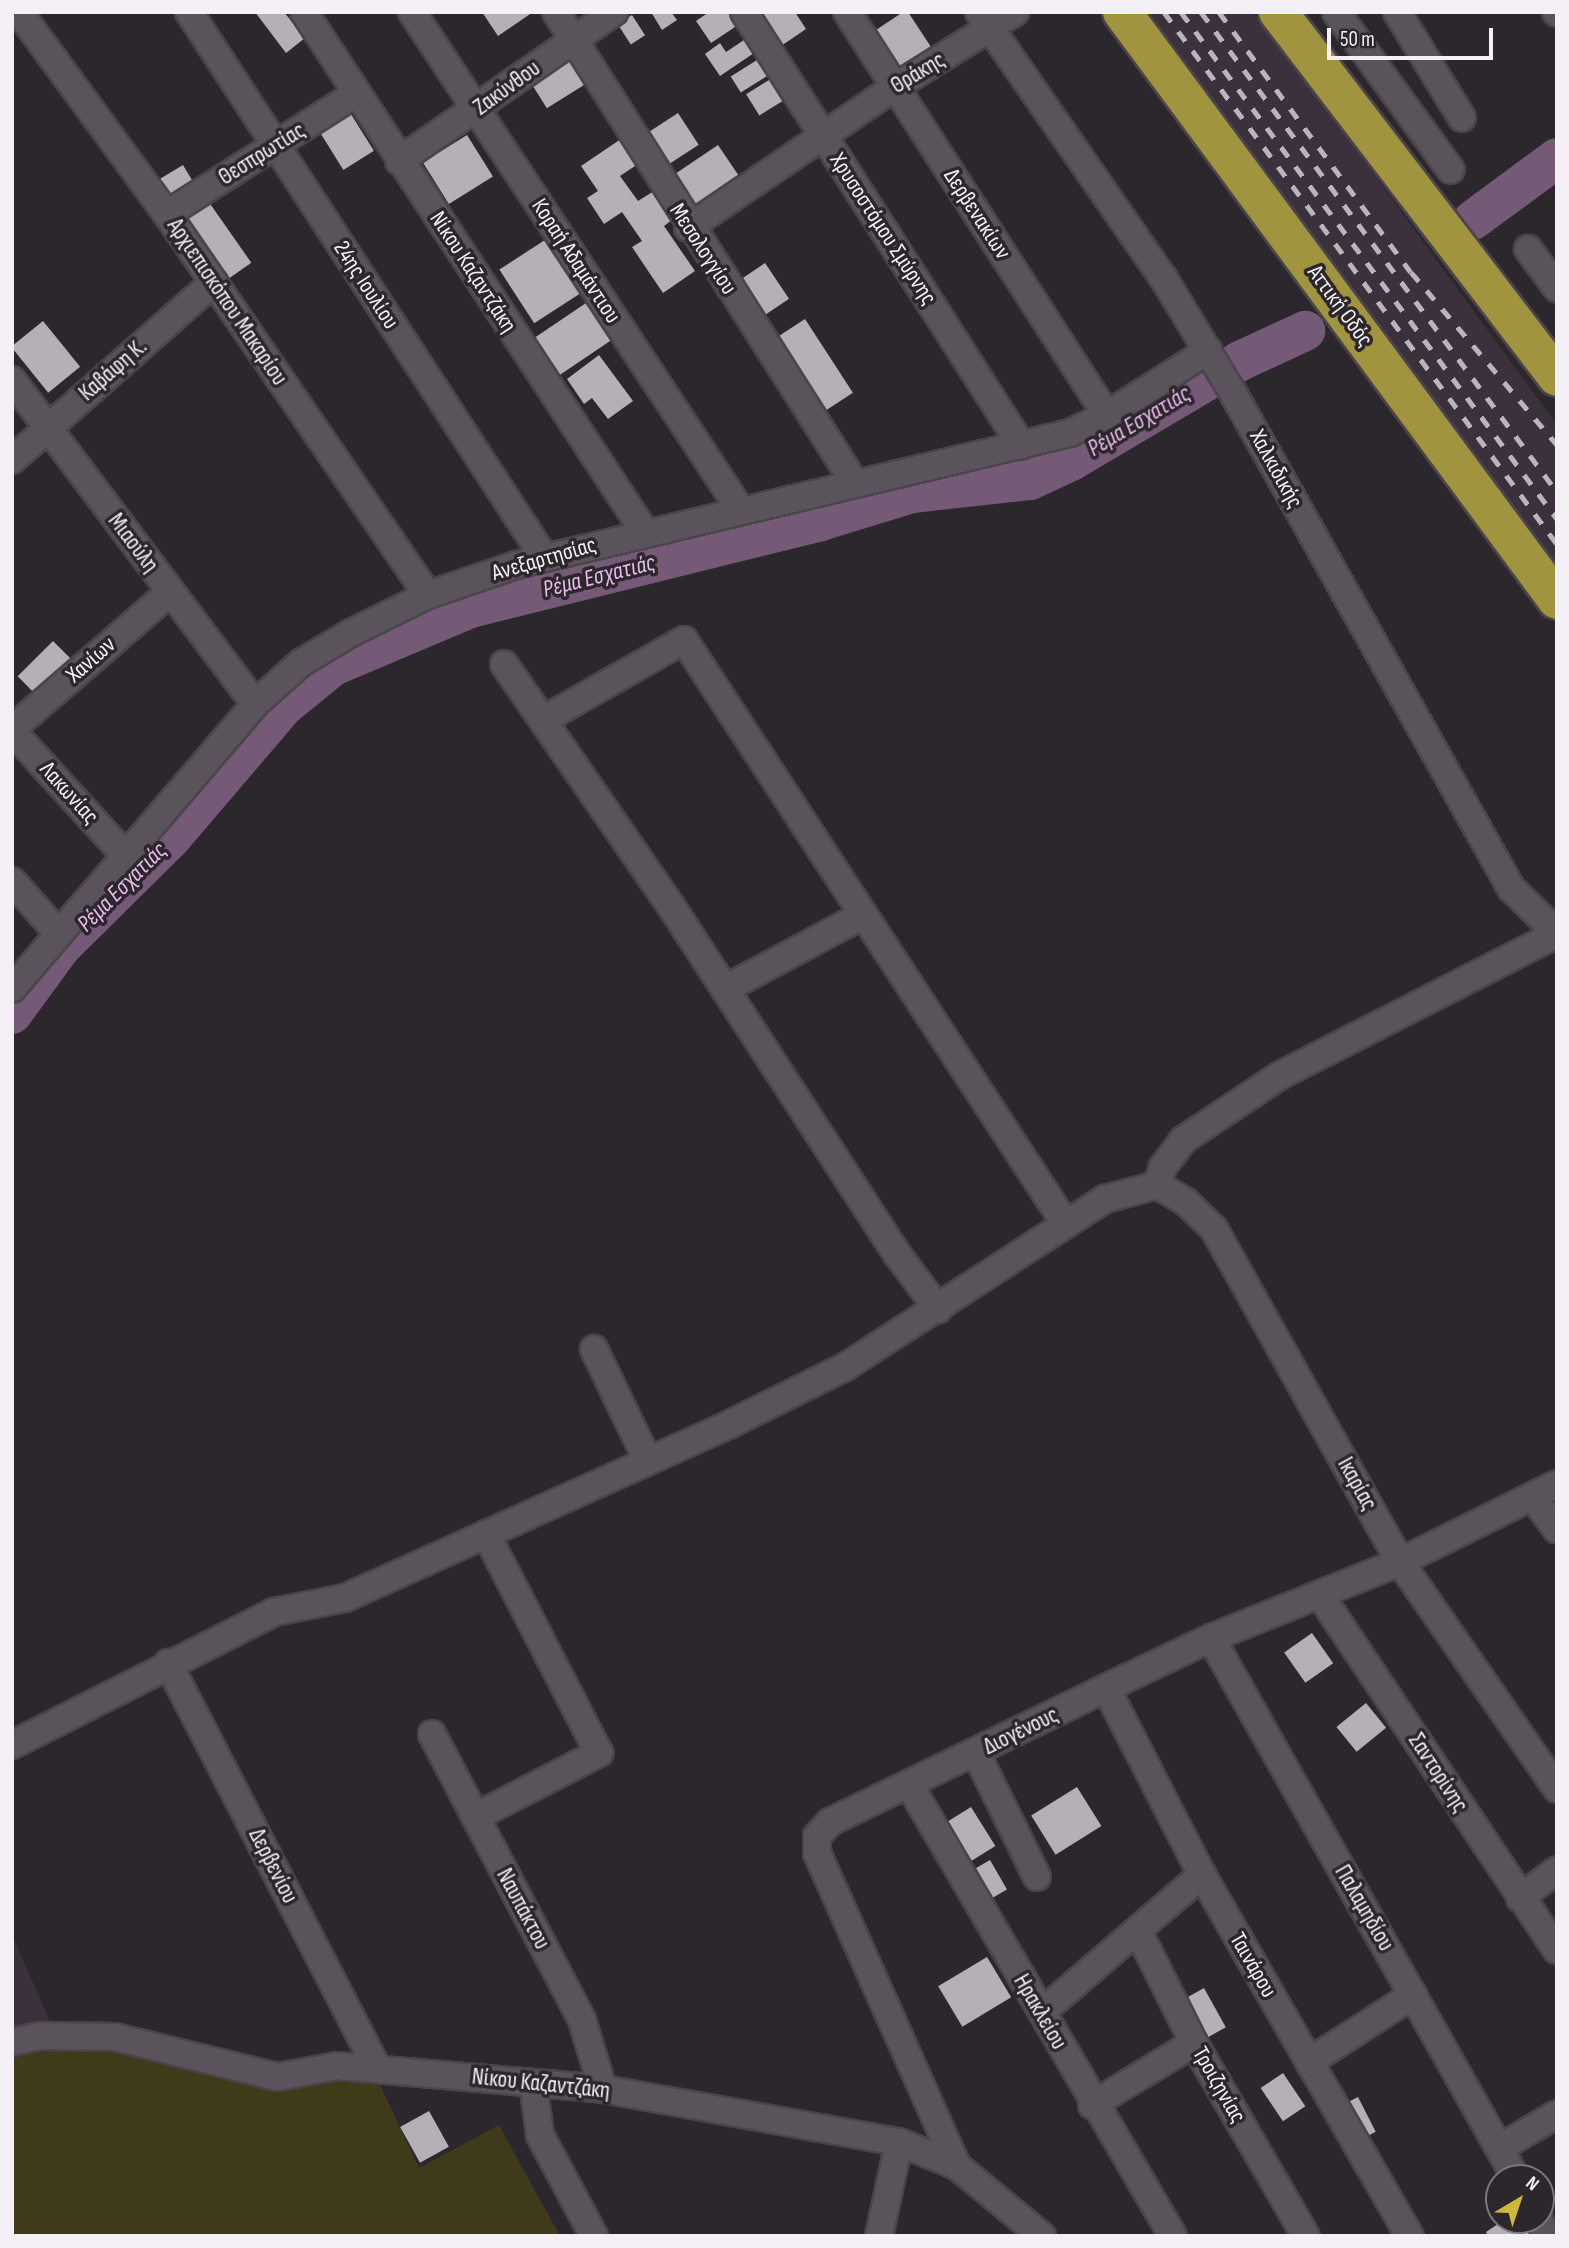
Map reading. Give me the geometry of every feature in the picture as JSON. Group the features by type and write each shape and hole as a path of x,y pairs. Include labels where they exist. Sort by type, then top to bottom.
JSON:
{"highway":[{"name":"Αττική Οδός","path":"1122,12 1557,600"},
{"path":"1278,12 1557,377"}],"street":[{"name":"Αρχιεπισκόπου Μακαρίου","path":"19,12 167,214 428,596"},
{"name":"24ης Ιουλίου","path":"189,12 544,557"},
{"name":"Νίκου Καζαντζάκη","path":"304,12 399,161 644,531"},
{"name":"Κοραή Αδαμάντιου","path":"412,12 740,509"},
{"name":"Μεσολογγίου","path":"556,12 688,228 854,482"},
{"name":"Ζακύνθου","path":"399,161 477,111 573,39 614,12"},
{"name":"Χρυσοστόμου Σμύρνης","path":"744,12 1022,446"},
{"name":"Δερβενακίων","path":"847,12 1107,415"},
{"name":"Θράκης","path":"688,228 895,87 985,21 1015,12"},
{"path":"1336,12 1451,170"},
{"path":"1396,12 1462,118"},
{"name":"Χαλκιδικής","path":"985,21 1164,279 1233,393 1511,888 1557,933"},
{"name":"Θεσπρωτίας","path":"167,214 357,93"},
{"path":"1528,249 1557,288"},
{"name":"Καβάφη Κ.","path":"12,460 214,282"},
{"name":"Ανεξαρτησίας","path":"12,989 255,704 328,645 428,596 544,557 644,531 1070,433 1212,359"},
{"name":"Μιαούλη","path":"12,380 255,704"},
{"name":"Χανίων","path":"12,730 170,592"},
{"path":"542,720 684,640 1065,1223"},
{"path":"504,664 725,989 897,1254 938,1309"},
{"name":"Λακωνίας","path":"12,730 125,855"},
{"path":"12,881 59,934"},
{"path":"725,989 863,915"},
{"path":"12,1745 168,1663 274,1612 345,1598 648,1461 845,1367 1105,1199 1157,1185 1163,1167 1183,1140 1280,1074 1557,933"},
{"name":"Ικαρίας","path":"1157,1185 1186,1202 1214,1229 1400,1562 1557,1789"},
{"path":"594,1349 648,1461"},
{"name":"Διογένους","path":"957,2166 817,1853 817,1836 830,1822 910,1786 1106,1688 1211,1639 1400,1562 1534,1499 1557,1484"},
{"path":"1534,1499 1557,1529"},
{"path":"475,1817 599,1753 486,1534"},
{"name":"Σαντορίνης","path":"1320,1595 1557,1950"},
{"name":"Παλαμηδίου","path":"1211,1639 1509,2164"},
{"name":"Δερβενίου","path":"168,1663 377,2068"},
{"name":"Ταινάρου","path":"1106,1688 1202,1875 1410,2236"},
{"name":"Ναυπάκτου","path":"432,1734 582,2021 603,2089"},
{"path":"976,1753 1037,1877"},
{"name":"Ηρακλείου","path":"910,1786 1093,2105 1173,2236"},
{"path":"1520,1898 1557,1870"},
{"path":"1042,2012 1202,1875"},
{"name":"Τροιζηνίας","path":"1138,1931 1194,2043 1306,2236"},
{"path":"1309,2062 1413,1994"},
{"name":"Νίκου Καζαντζάκη","path":"12,2042 41,2036 115,2037 278,2077 337,2066 603,2089 899,2142 957,2166 1042,2236"},
{"path":"1093,2105 1194,2043"},
{"path":"533,2083 540,2135 594,2236"},
{"path":"1500,2148 1557,2114"},
{"path":"879,2236 899,2142"}],"shaded area":[{"path":"1149,12 1253,12 1359,154 1557,425 1557,565"},
{"path":"12,1935 53,2028 12,2034"},
{"path":"12,2034 322,2082 376,2076 419,2168 499,2125 560,2236 12,2236"}],"building":[{"path":"255,12 284,12 305,38 286,53"},
{"path":"482,12 533,12 498,36"},
{"path":"651,12 671,12 677,20 662,30"},
{"path":"709,12 729,12 738,25 711,43 696,21"},
{"path":"754,12 795,12 806,29 778,48"},
{"path":"903,12 908,12 935,53 898,77 870,34"},
{"path":"632,15 645,35 631,44 618,24"},
{"path":"747,38 757,51 720,76 705,54 720,43 726,52"},
{"path":"572,56 588,82 547,108 530,82"},
{"path":"757,60 767,76 741,93 731,76"},
{"path":"769,80 782,101 759,116 746,94"},
{"path":"349,111 374,151 343,170 318,130"},
{"path":"678,113 699,145 667,166 646,134"},
{"path":"467,135 493,177 449,204 423,163"},
{"path":"621,139 638,164 620,176 638,201 654,191 673,219 664,226 695,271 663,293 632,247 642,241 622,212 604,224 587,198 598,191 581,166"},
{"path":"718,145 738,175 688,208 668,179"},
{"path":"183,165 195,185 168,201 156,181"},
{"path":"206,198 251,263 223,282 178,218"},
{"path":"548,238 583,292 534,323 499,270"},
{"path":"765,263 789,299 758,319 734,284"},
{"path":"586,303 611,340 560,375 535,338"},
{"path":"805,319 853,393 817,416 769,342"},
{"path":"43,321 80,367 48,393 12,348"},
{"path":"599,355 633,401 608,419 592,398 584,404 567,379"},
{"path":"53,641 73,661 37,696 18,676"},
{"path":"1312,1633 1333,1663 1305,1683 1284,1653"},
{"path":"1366,1703 1386,1728 1357,1752 1336,1727"},
{"path":"1077,1787 1101,1826 1056,1855 1031,1816"},
{"path":"971,1807 995,1846 972,1861 947,1822"},
{"path":"990,1860 1007,1889 983,1903 966,1874"},
{"path":"987,1957 1011,1997 962,2027 938,1986"},
{"path":"1204,1988 1226,2027 1205,2039 1183,2000"},
{"path":"1283,2073 1305,2106 1283,2121 1261,2088"},
{"path":"1358,2097 1376,2132 1356,2142 1338,2107"},
{"path":"429,2111 449,2147 420,2163 400,2127"},
{"path":"1487,2234 1536,2236 1488,2236"}],"waterway":[{"name":"Ρέμα Εσχατιάς","path":"1473,220 1557,158"},
{"name":"Ρέμα Εσχατιάς","path":"12,1014 61,947 172,837 284,706 333,666 470,608 821,521 912,493 1030,480 1071,461 1240,361 1305,331"}],"railway":[{"path":"1164,12 1557,544"},
{"path":"1181,12 1557,519"},
{"path":"1201,12 1557,492"},
{"path":"1219,12 1411,272 1557,445"}]}
